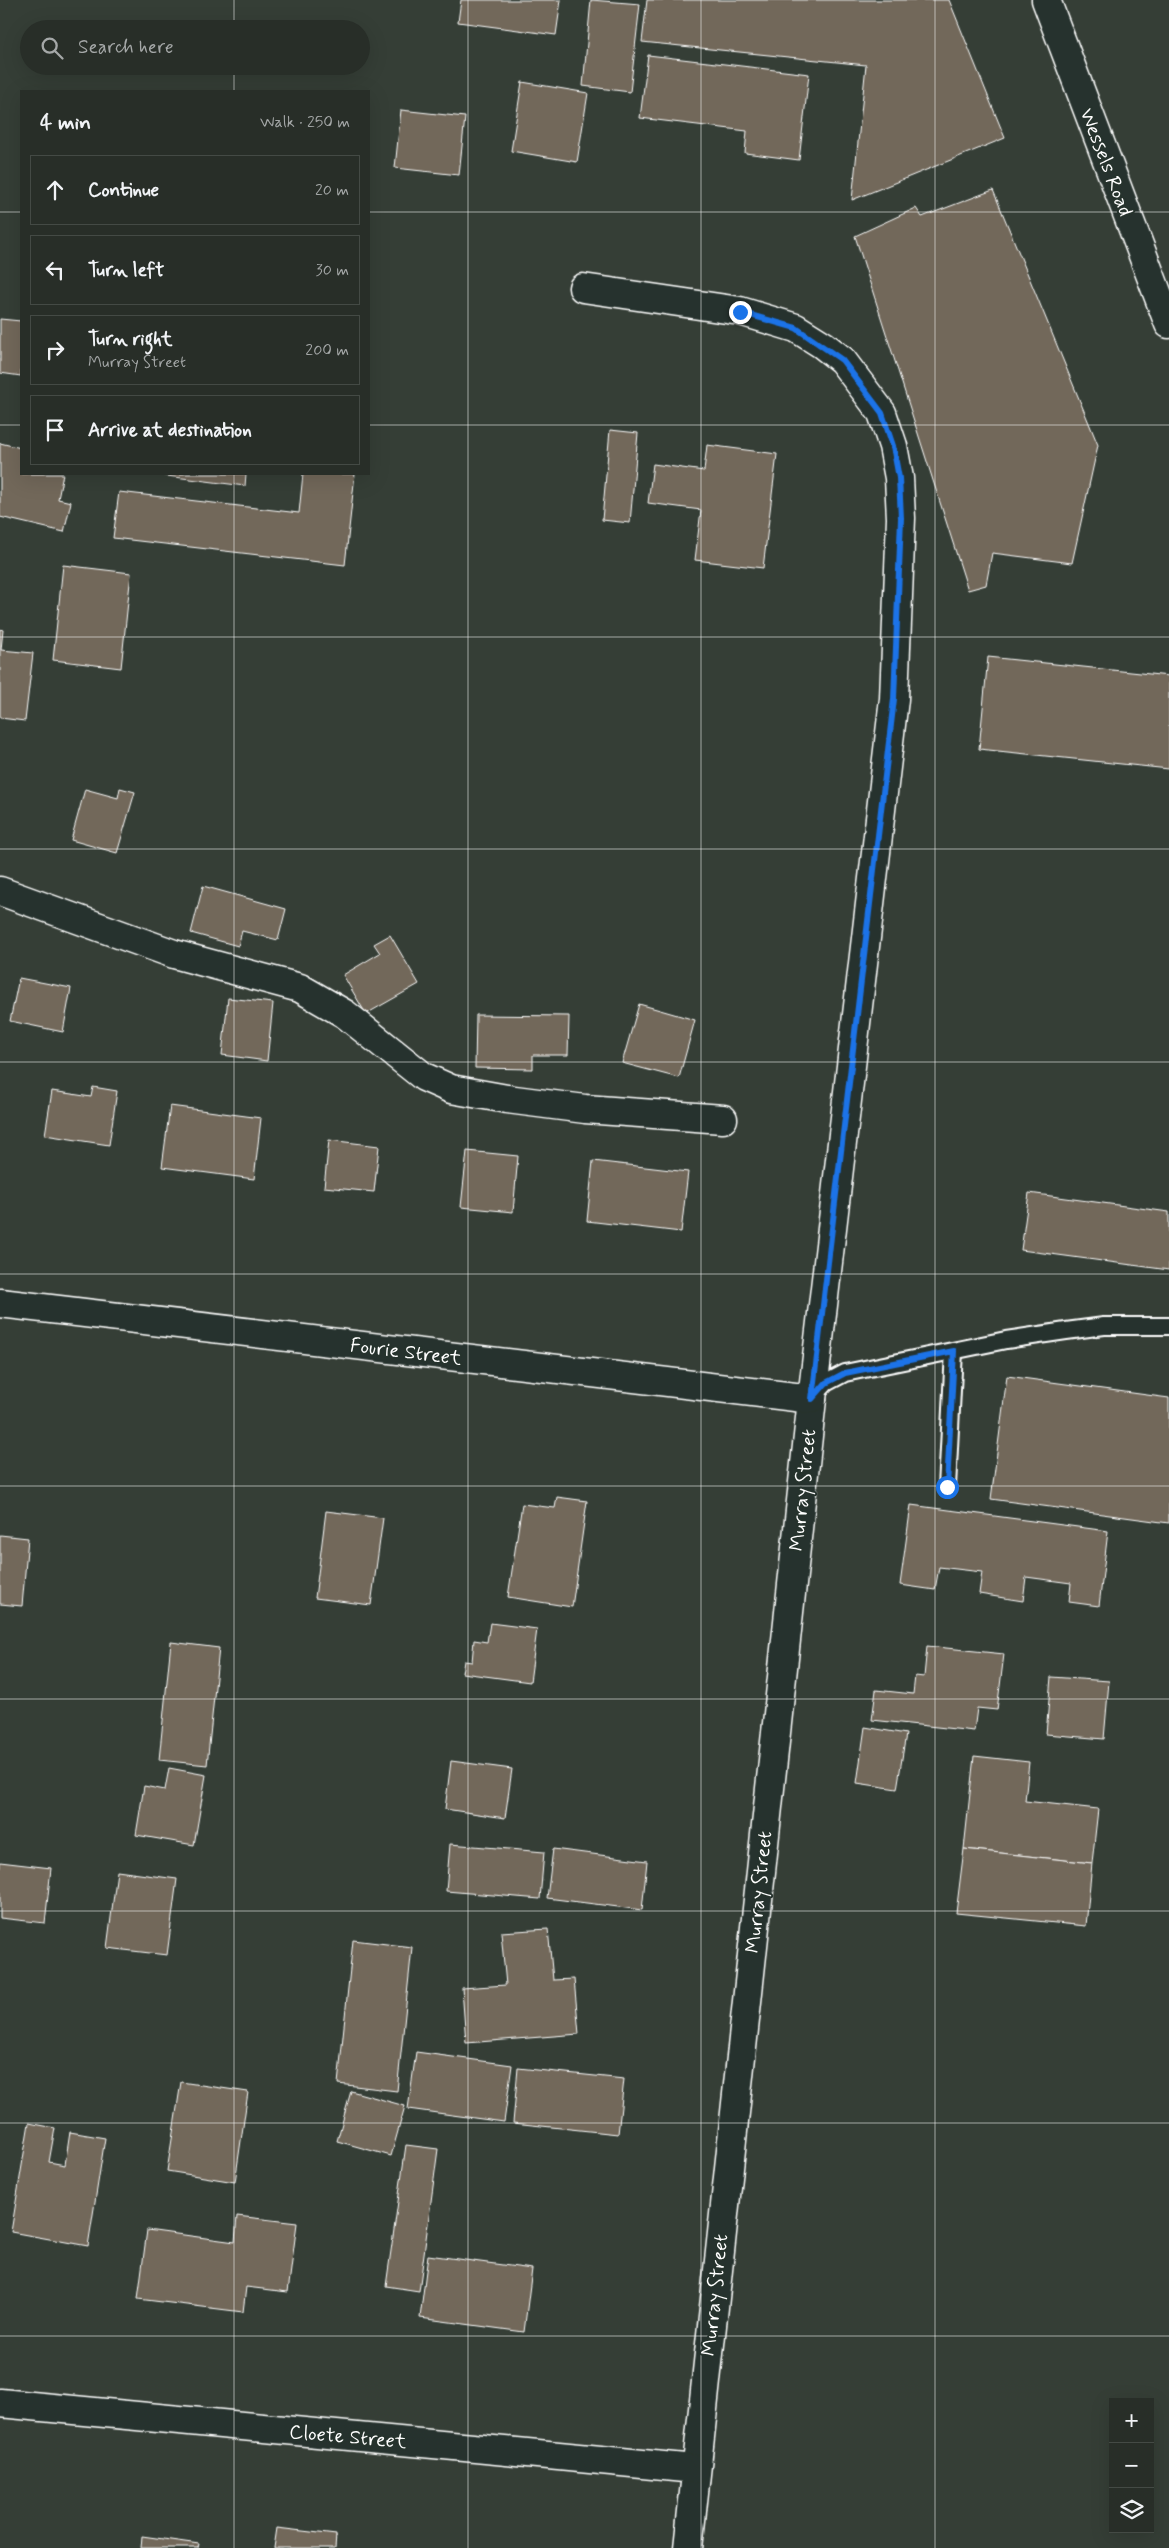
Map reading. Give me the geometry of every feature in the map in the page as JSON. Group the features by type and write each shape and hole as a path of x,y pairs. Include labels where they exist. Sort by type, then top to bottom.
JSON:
{"street":[{"name":"Wessels Road","path":"1046,0 1169,324"},
{"name":"Murray Street","path":"583,288 740,312 796,328 842,360 882,413 893,446 899,478 901,518 894,699 812,1399 695,2469 688,2548"},
{"path":"0,891 174,954 300,988 345,1014 424,1077 451,1088 507,1099 585,1109 722,1119"},
{"name":"Fourie Street","path":"0,1303 812,1399"},
{"name":"Cloete Street","path":"0,2403 695,2469"}],"lane":[{"path":"812,1399 826,1383 845,1373 1006,1340 1104,1326 1169,1326"},
{"path":"947,1487 954,1351"}],"building":[{"path":"461,0 561,0 556,35 458,22"},
{"path":"591,0 640,4 630,92 583,86"},
{"path":"647,0 949,0 1005,138 852,200 866,65 642,42"},
{"path":"648,55 809,74 799,160 745,153 747,131 640,118"},
{"path":"522,82 588,93 577,162 511,151"},
{"path":"401,110 465,117 459,175 395,168"},
{"path":"993,190 1098,445 1072,563 992,553 986,585 968,590 855,236 916,208 922,217"},
{"path":"0,319 20,321 20,376 0,373"},
{"path":"610,430 638,433 630,523 602,520"},
{"path":"0,443 20,448 20,475 63,475 58,499 71,502 64,532 0,517"},
{"path":"707,445 777,454 763,568 695,560 701,510 648,503 653,464 704,471"},
{"path":"159,475 246,475 245,486"},
{"path":"303,475 355,475 345,565 113,538 119,492 299,513"},
{"path":"63,565 131,573 121,668 53,660"},
{"path":"0,629 3,630 1,650 33,653 25,721 0,718"},
{"path":"988,657 1169,676 1169,769 979,749"},
{"path":"120,788 135,792 117,853 71,840 85,789 118,798"},
{"path":"203,886 286,909 278,940 242,931 238,946 191,933"},
{"path":"390,935 419,984 366,1014 343,975 380,953 374,944"},
{"path":"19,978 71,988 63,1032 10,1021"},
{"path":"228,998 273,1003 267,1061 222,1055"},
{"path":"639,1004 695,1020 679,1078 622,1063"},
{"path":"476,1015 569,1016 568,1055 533,1055 533,1069 475,1068"},
{"path":"93,1087 117,1091 109,1145 45,1135 52,1091 91,1097"},
{"path":"170,1106 261,1118 254,1179 162,1167"},
{"path":"329,1140 379,1146 374,1192 324,1187"},
{"path":"467,1151 518,1156 513,1212 461,1207"},
{"path":"593,1161 688,1172 681,1232 587,1221"},
{"path":"1029,1193 1169,1212 1169,1270 1021,1250"},
{"path":"1007,1376 1169,1398 1169,1523 991,1499"},
{"path":"557,1497 587,1501 572,1607 508,1597 522,1504 555,1508"},
{"path":"911,1505 1108,1531 1099,1606 1069,1602 1071,1583 1026,1577 1023,1601 979,1594 982,1572 939,1567 935,1590 900,1585"},
{"path":"326,1511 383,1518 371,1605 315,1598"},
{"path":"0,1535 28,1538 22,1606 0,1604"},
{"path":"490,1623 537,1629 530,1682 462,1673 464,1661 472,1662 474,1640 487,1642"},
{"path":"171,1642 219,1648 207,1765 159,1760"},
{"path":"927,1646 1004,1654 997,1710 977,1708 974,1731 872,1720 876,1690 913,1694 915,1676 924,1677"},
{"path":"1051,1677 1109,1681 1104,1739 1046,1734"},
{"path":"865,1727 906,1734 897,1789 857,1783"},
{"path":"974,1756 1029,1762 1025,1801 1098,1809 1092,1863 964,1849"},
{"path":"451,1761 512,1769 505,1818 445,1809"},
{"path":"169,1768 206,1775 194,1845 136,1835 144,1786 165,1790"},
{"path":"450,1844 544,1852 540,1899 446,1891"},
{"path":"553,1849 647,1861 642,1910 547,1898"},
{"path":"964,1849 1092,1863 1086,1926 956,1913"},
{"path":"0,1862 51,1868 45,1923 0,1918"},
{"path":"117,1871 177,1879 167,1955 107,1948"},
{"path":"548,1929 553,1980 574,1979 579,2034 466,2043 462,1988 506,1985 501,1932"},
{"path":"353,1940 412,1947 397,2091 338,2084"},
{"path":"416,2052 512,2065 504,2122 408,2109"},
{"path":"518,2068 624,2079 618,2134 513,2123"},
{"path":"181,2082 248,2092 235,2182 167,2171"},
{"path":"351,2091 405,2106 391,2156 337,2141"},
{"path":"29,2123 55,2128 49,2162 65,2165 70,2132 105,2138 88,2246 11,2232"},
{"path":"406,2145 438,2149 419,2291 386,2286"},
{"path":"237,2216 297,2223 288,2292 246,2287 243,2312 138,2299 147,2230 235,2242"},
{"path":"428,2255 532,2269 524,2332 420,2318"},
{"path":"277,2528 336,2535 335,2548 274,2548"},
{"path":"142,2536 199,2544 198,2548 141,2548"}],"route":[{"path":"740,312 796,328 842,360 882,413 893,446 899,478 901,518 894,699 812,1399 826,1383 845,1373 954,1351 947,1487"}]}
